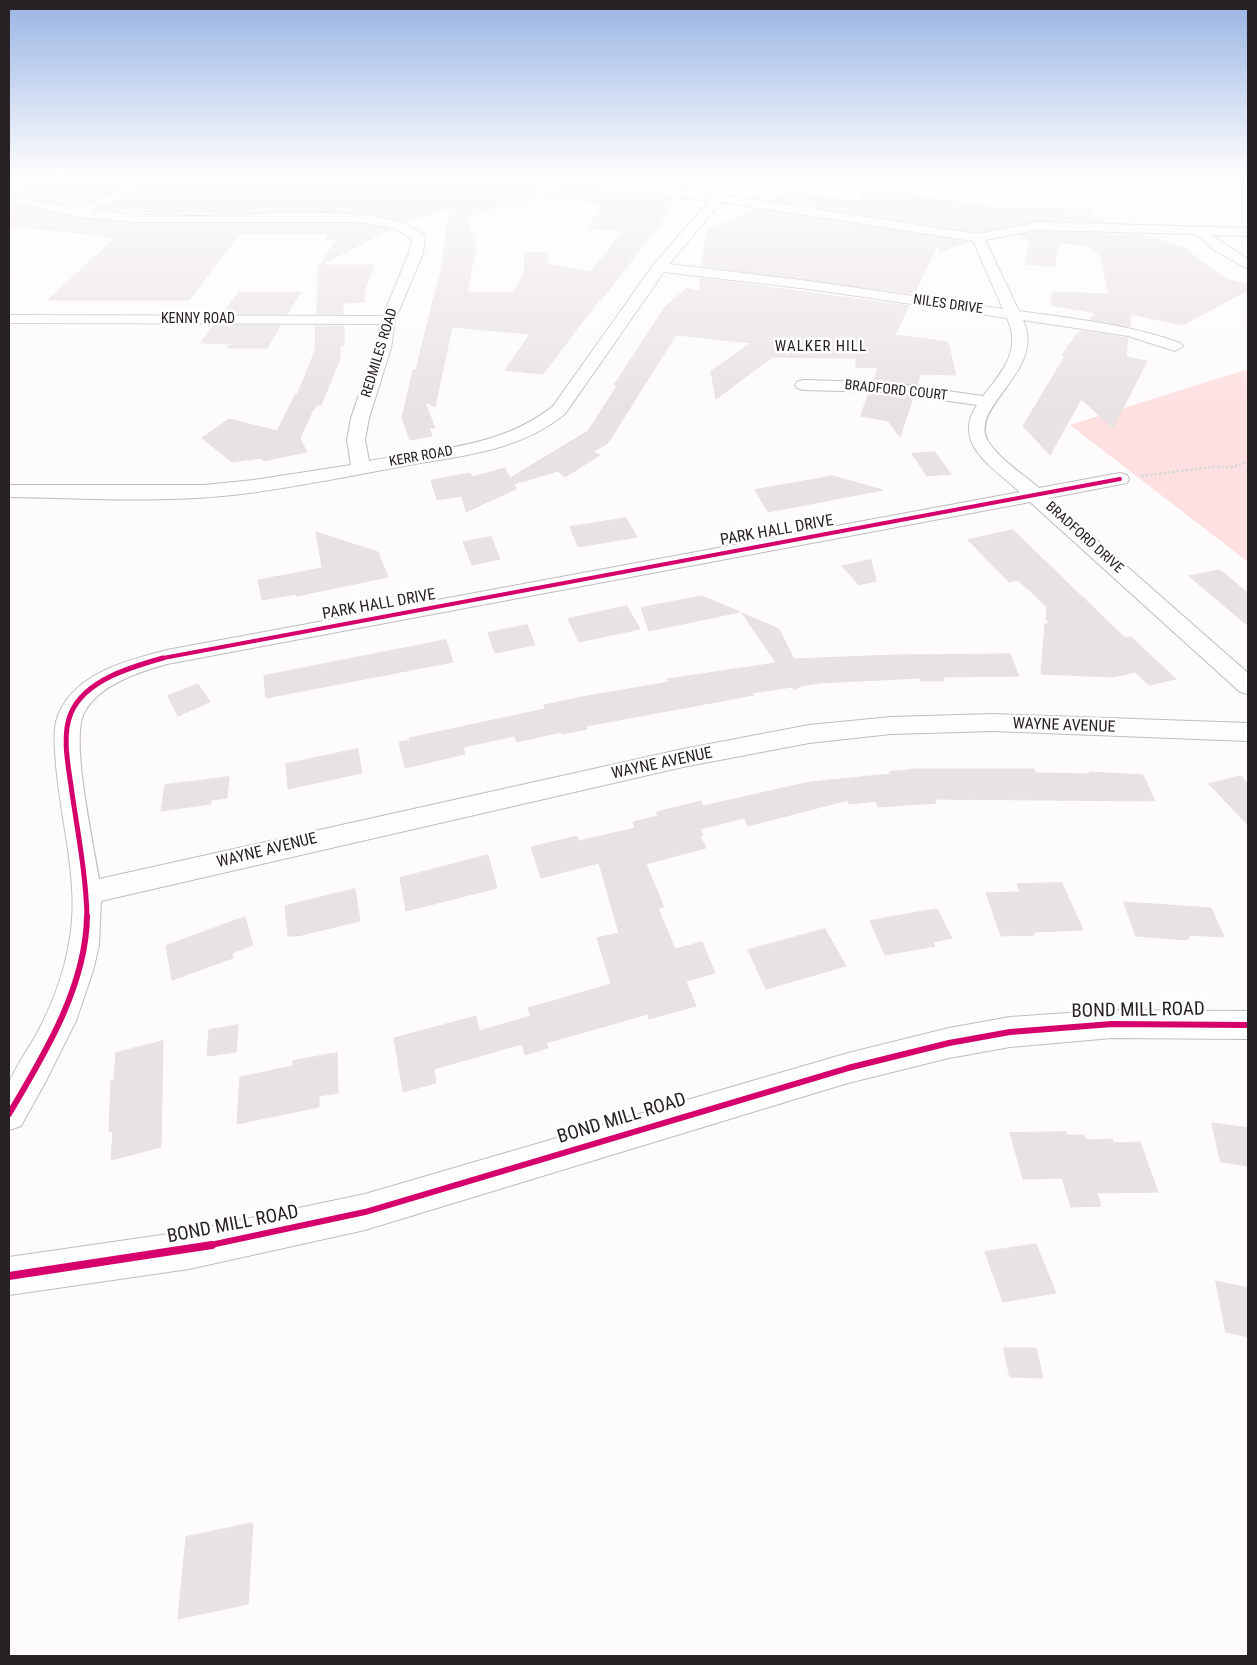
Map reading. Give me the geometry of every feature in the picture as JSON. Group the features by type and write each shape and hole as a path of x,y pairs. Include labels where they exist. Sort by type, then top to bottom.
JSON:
{"main road":[{"name":"REDMILES ROAD","path":"361,468 356,440 383,348 388,320 416,251"},
{"name":"KERR ROAD","path":"9,491 196,491 269,484 506,442 544,424 559,410 659,267 673,251"},
{"name":"BRADFORD DRIVE","path":"984,251 1022,336 1021,347 1009,374 989,402 976,425 979,442 990,455 1248,686"},
{"path":"1225,251 1248,265"},
{"name":"NILES DRIVE","path":"659,267 791,282 1138,333 1175,346"},
{"name":"KENNY ROAD","path":"9,319 388,320"},
{"name":"BRADFORD COURT","path":"803,385 884,387 989,402"},
{"name":"PARK HALL DRIVE","path":"9,1114 43,1054 74,986 83,953 87,892 69,759 68,726 70,714 78,702 102,682 122,671 150,661 214,648 1120,479"},
{"name":"WAYNE AVENUE","path":"87,892 410,818 754,744 838,730 909,725 985,724 1248,732"},
{"name":"BOND MILL ROAD","path":"9,1276 189,1250 364,1212 838,1070 940,1045 1010,1032 1069,1026 1112,1024 1248,1025"}],"path":[{"path":"1120,479 1212,467 1233,467 1248,461"}],"shaded area":[{"path":"1248,369 1248,562 1070,425"}],"building":[{"path":"101,251 227,251 189,300 48,300"},
{"path":"329,251 348,251 320,265"},
{"path":"444,251 475,251 467,292 514,292 524,273 525,253 549,253 546,264 591,272 608,251 639,251 543,374 505,370 530,334 452,327 435,407 425,402 435,428 429,428 432,436 410,440 402,418 442,265"},
{"path":"704,251 935,251 914,294 702,266"},
{"path":"1028,251 1057,251 1054,267 1025,264"},
{"path":"1095,251 1188,251 1226,279 1248,285 1248,290 1183,325 1131,314 1130,327 1090,319 1096,313 1051,305 1052,292 1109,294 1100,255"},
{"path":"319,265 374,265 364,291 365,302 343,303 343,314 317,314"},
{"path":"701,278 909,306 895,335 948,342 956,375 921,374 917,385 874,380 878,368 856,367 856,358 772,357 716,399 711,371 751,343 676,335 608,443 593,452 600,455 565,477 558,471 514,484 516,489 466,512 462,496 437,500 431,480 470,473 472,477 505,468 510,478 588,431 617,386 614,385 665,307 687,288 699,291"},
{"path":"239,292 301,292 287,314 223,314"},
{"path":"214,325 280,326 267,348 227,348 230,344 201,343"},
{"path":"316,326 344,326 344,345 340,346 340,359 321,405 317,405 312,412 300,439 307,452 263,461 261,458 232,462 202,438 229,419 277,431 295,395 297,395 315,351"},
{"path":"1080,331 1128,338 1126,357 1147,361 1113,428 1081,399 1050,455 1023,426 1065,356 1062,355"},
{"path":"869,394 913,398 900,437 888,421 861,416"},
{"path":"935,452 951,474 927,476 912,454"},
{"path":"833,476 883,490 768,512 755,490"},
{"path":"626,518 637,537 578,547 570,527"},
{"path":"1013,530 1125,638 1131,637 1176,679 1149,685 1135,672 1114,677 1041,674 1045,624 1050,624 1046,619 1047,607 1018,580 1009,582 968,540"},
{"path":"316,532 378,552 388,577 297,596 297,594 262,600 258,580 322,568"},
{"path":"491,537 500,559 472,565 463,542"},
{"path":"871,560 876,581 859,585 842,566"},
{"path":"1220,570 1248,593 1248,626 1189,576"},
{"path":"702,596 740,612 649,631 641,608"},
{"path":"627,606 640,629 579,642 568,619"},
{"path":"742,613 779,629 794,659 893,655 1010,654 1019,676 943,677 944,681 921,681 920,678 820,683 801,686 794,690 792,687 752,693 754,695 586,726 587,729 562,734 561,732 517,742 515,736 463,747 465,754 405,768 399,742 410,740 409,738 545,709 544,705 669,682 667,679 776,663"},
{"path":"527,625 535,645 495,653 488,633"},
{"path":"446,640 453,662 266,698 264,676"},
{"path":"198,684 210,702 178,716 168,696"},
{"path":"358,749 362,773 288,789 286,764"},
{"path":"916,769 1034,769 1036,773 1090,774 1089,772 1143,775 1155,801 934,799 936,803 878,807 876,801 849,804 848,800 748,826 744,818 700,829 703,835 700,836 706,848 646,864 664,907 658,908 675,949 702,942 715,973 686,981 696,1006 649,1019 648,1014 546,1043 548,1048 525,1055 522,1044 434,1069 436,1083 403,1092 394,1038 476,1016 479,1031 531,1016 528,1008 611,984 597,938 619,933 599,863 541,878 531,847 577,836 579,841 635,828 633,822 658,816 656,812 701,801 703,806 810,782 891,774 890,772"},
{"path":"1241,776 1248,784 1248,825 1209,784"},
{"path":"229,777 227,798 211,800 211,804 161,811 165,785"},
{"path":"488,855 497,888 406,911 400,878"},
{"path":"1062,883 1083,930 1033,932 1035,935 1001,936 986,893 1020,892 1017,884"},
{"path":"355,889 360,921 298,936 288,936 285,906"},
{"path":"1124,902 1211,908 1224,937 1188,935 1189,938 1185,940 1136,936"},
{"path":"937,909 952,938 933,942 935,946 885,955 870,921"},
{"path":"245,917 253,945 232,953 233,958 172,980 166,946"},
{"path":"825,929 846,966 766,989 748,950"},
{"path":"238,1025 236,1052 207,1056 209,1030"},
{"path":"163,1041 161,1147 111,1160 113,1131 109,1132 111,1081 114,1080 116,1053"},
{"path":"337,1053 338,1093 319,1096 319,1107 237,1124 240,1077 293,1066 293,1061"},
{"path":"1212,1123 1248,1128 1248,1166 1221,1162"},
{"path":"1066,1132 1067,1135 1084,1135 1086,1140 1112,1139 1114,1143 1140,1142 1158,1192 1097,1193 1101,1206 1071,1207 1062,1178 1023,1179 1010,1133"},
{"path":"1036,1244 1056,1293 1003,1302 985,1252"},
{"path":"1216,1281 1248,1288 1248,1337 1226,1332"},
{"path":"1004,1348 1036,1348 1043,1378 1010,1377"},
{"path":"253,1523 248,1604 178,1619 186,1537"}],"cycle path":[{"path":"9,1114 36,1068 60,1021 78,971 84,945 87,899 70,779 68,728 71,713 79,701 100,683 126,670 167,657 1120,479"},
{"path":"9,1276 189,1250 365,1212 848,1068 949,1043 1010,1032 1112,1024 1248,1025"}],"district":[{"name":"WALKER HILL","path":"821,347"}]}
